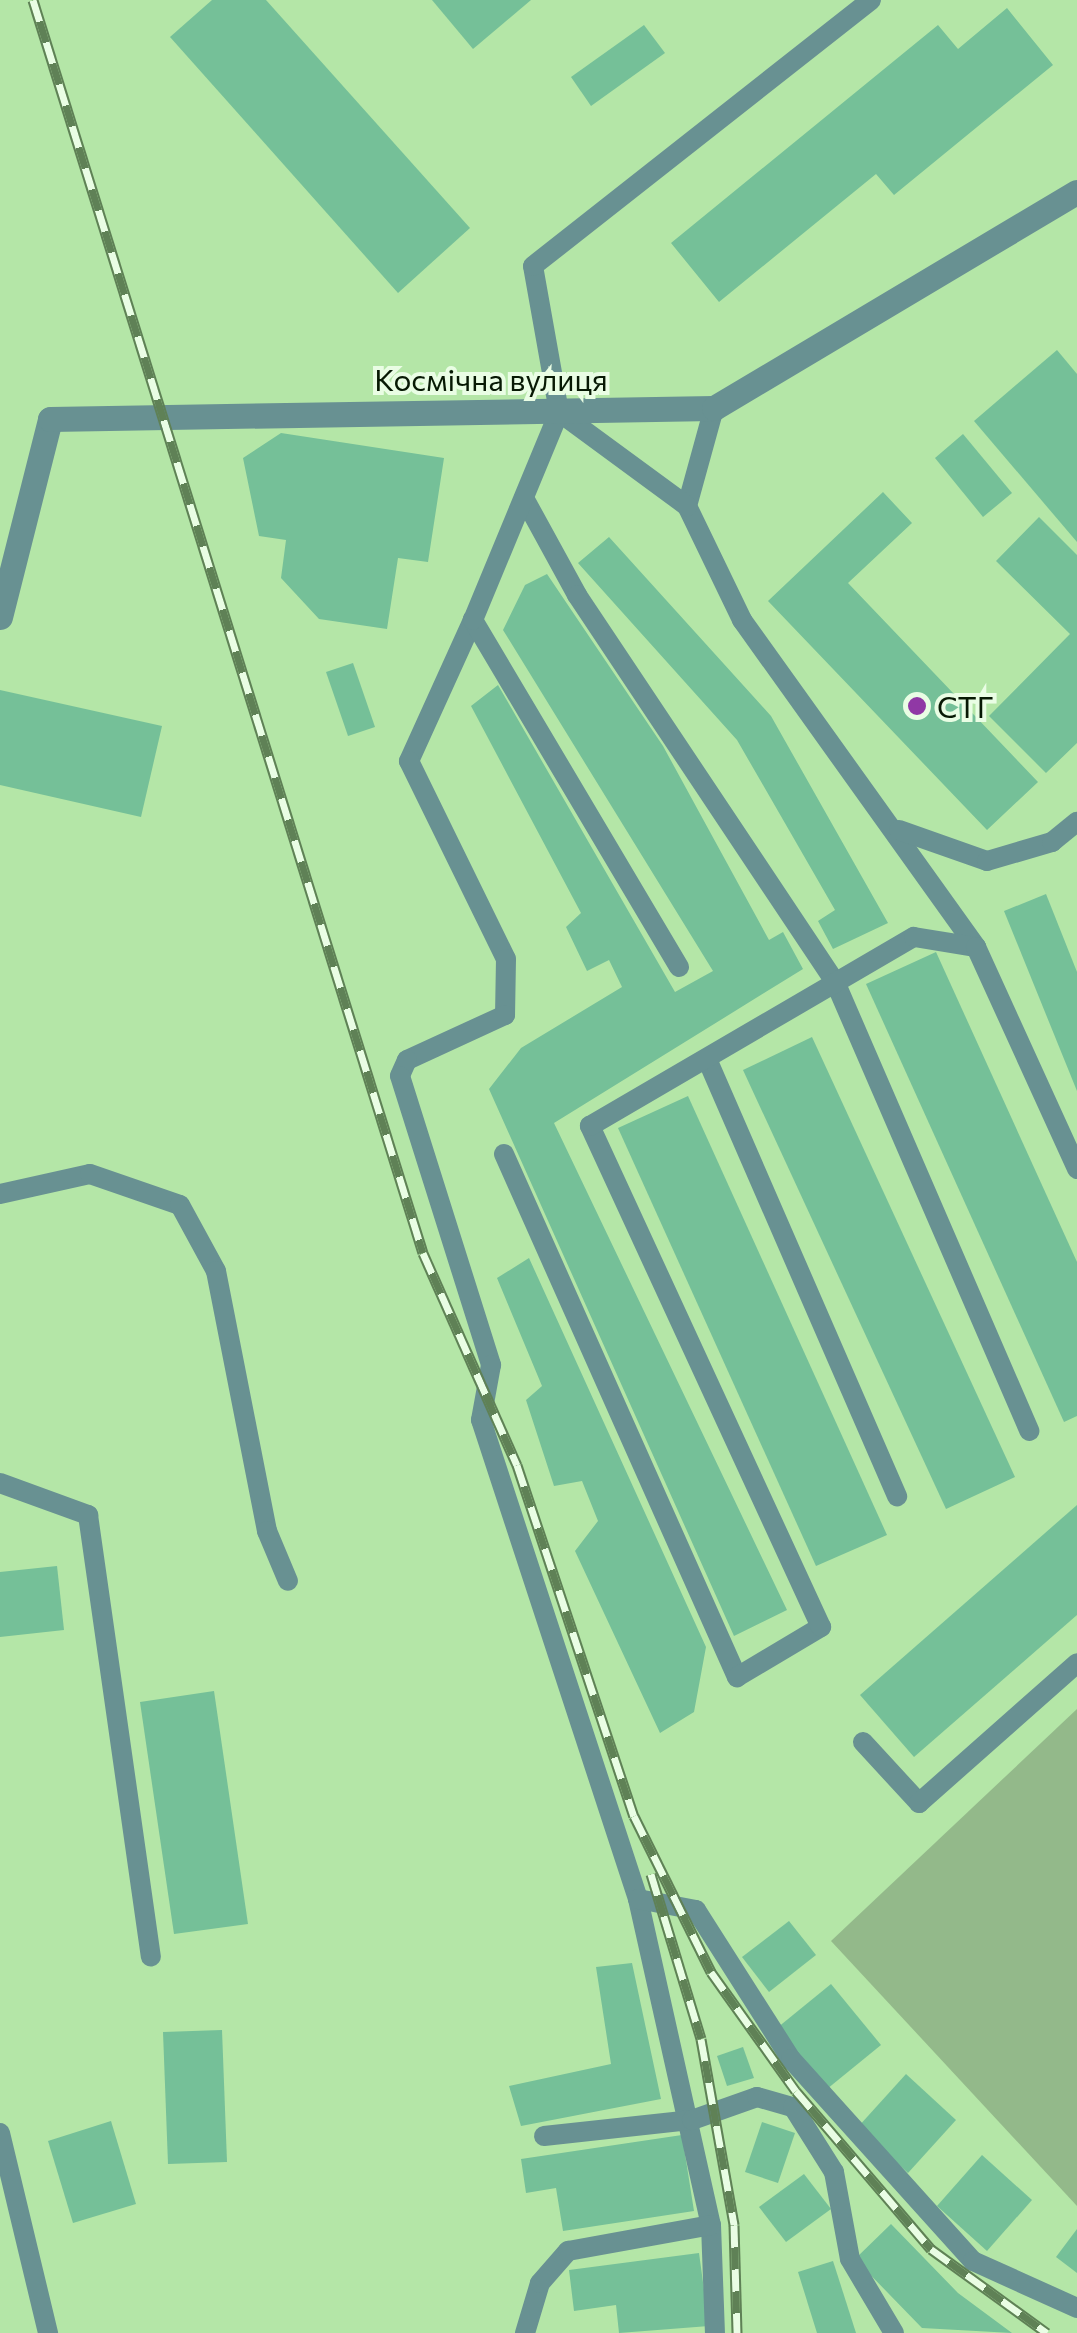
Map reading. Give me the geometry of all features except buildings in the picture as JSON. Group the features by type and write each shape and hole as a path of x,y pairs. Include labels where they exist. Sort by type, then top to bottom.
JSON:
{"street":[{"name":"Космічна вулиця","path":"0,618 50,419 714,408 1077,192"}],"lane":[{"path":"715,2333 710,2225 692,2120 638,1899 482,1420 492,1364 400,1076 408,1060 504,1015 506,959 409,761 559,412 533,266 870,0"},
{"path":"687,506 714,408"},
{"path":"559,412 687,506 742,620 899,830 976,946 1077,1169"},
{"path":"524,498 576,594 836,984 1029,1430"},
{"path":"472,620 679,967"},
{"path":"899,830 987,861 1052,842 1077,822"},
{"path":"504,1154 737,1677 820,1628 590,1126 914,937 976,946"},
{"path":"706,1059 897,1496"},
{"path":"0,1194 90,1174 180,1205 216,1271 267,1531 288,1581"},
{"path":"0,1483 88,1515 151,1957"},
{"path":"864,1742 919,1804 1077,1663"},
{"path":"638,1899 696,1910 791,2059 974,2262 1077,2308"},
{"path":"544,2136 692,2120 757,2097 793,2108 834,2172 850,2259 894,2333"},
{"path":"0,2133 50,2332"},
{"path":"525,2333 540,2282 568,2251 710,2225"}],"green space":[{"path":"1077,1709 1077,2206 831,1941"}],"railway":[{"path":"33,0 423,1253 517,1465 634,1816 711,1972 796,2091 931,2249 1047,2333"},
{"path":"651,1874 701,2039 734,2225 737,2333"}],"place":[{"name":"СТГ","path":"917,706"}]}
